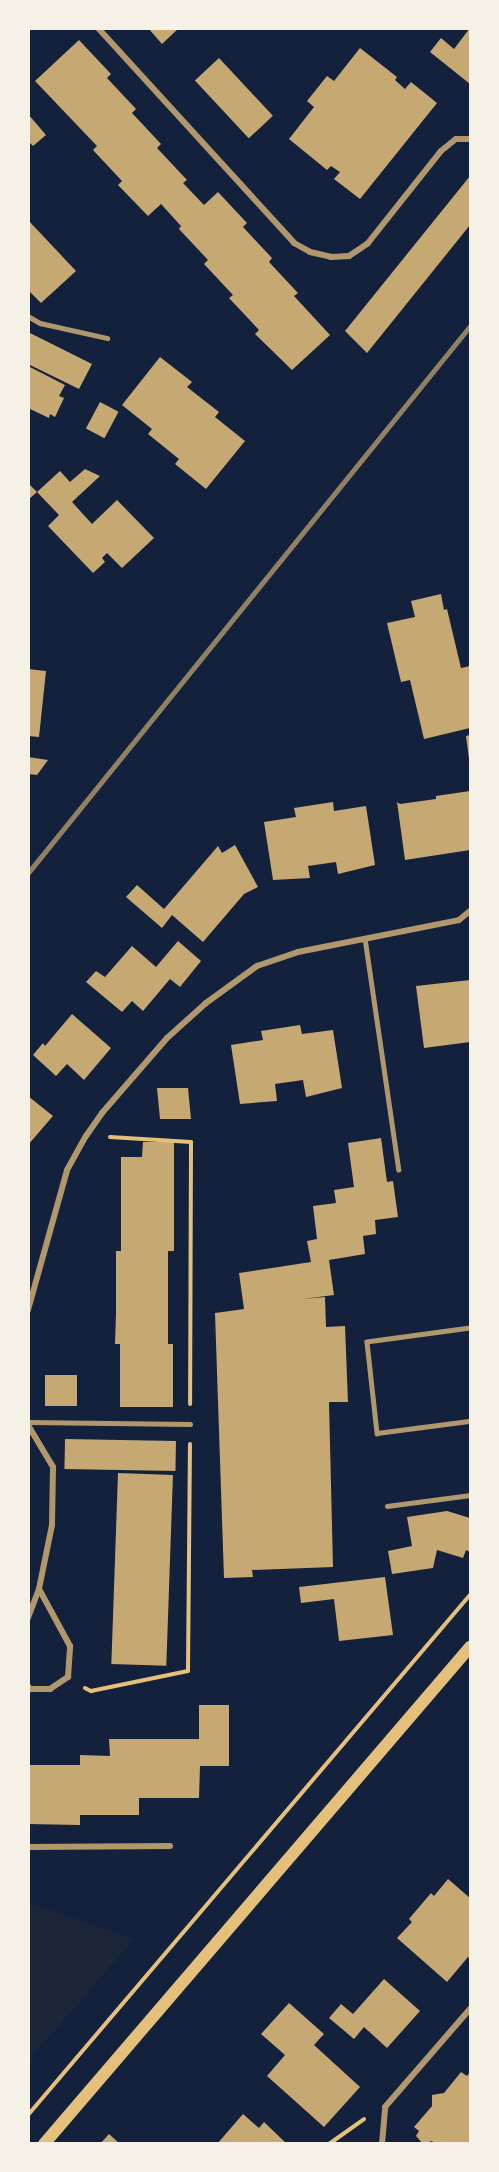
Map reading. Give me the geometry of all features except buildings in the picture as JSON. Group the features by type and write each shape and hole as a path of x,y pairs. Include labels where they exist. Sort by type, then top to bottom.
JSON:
{"main road":[{"path":"44,2144 471,1647"}],"street":[{"path":"98,28 294,243 310,252 331,257 349,256 368,243 441,152 456,140 471,140"},
{"path":"28,1310 67,1170 102,1113 167,1038 206,1003 257,966 298,952 459,920 471,911"},
{"path":"28,1423 53,1467 52,1525 39,1589 28,1618"},
{"path":"28,1686 30,1689 50,1689 68,1677 70,1646 39,1589"},
{"path":"28,1847 170,1846"},
{"path":"382,2144 385,2107 470,2009"}],"lane":[{"path":"28,316 40,323 107,338"},
{"path":"365,938 399,1170"},
{"path":"471,1328 367,1342 377,1433 471,1421"},
{"path":"28,1423 190,1424"},
{"path":"387,1506 471,1495"}],"path":[{"path":"28,2115 471,1595"},
{"path":"329,2144 385,2107"}],"shaded area":[{"path":"28,1903 134,1939 29,2060"}],"railway":[{"path":"28,873 470,326"}]}
